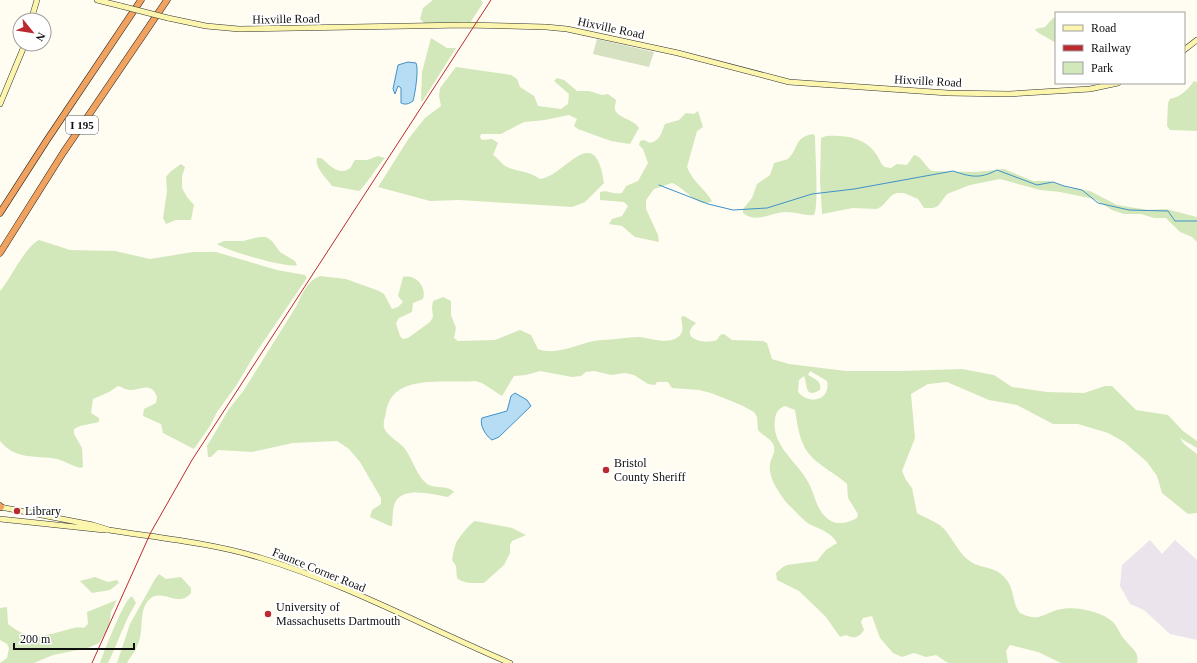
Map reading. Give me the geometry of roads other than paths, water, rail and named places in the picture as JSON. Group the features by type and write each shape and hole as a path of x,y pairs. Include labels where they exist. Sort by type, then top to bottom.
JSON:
{"highway":[{"name":"I 195","path":"0,213 47,140 142,0"},
{"name":"I 195","path":"0,253 63,153 167,0"},
{"path":"0,259 10,236"}],"street":[{"path":"33,12 37,0"},
{"name":"Hixville Road","path":"97,0 206,26 239,29 465,25 560,28 683,54 785,81 867,88 945,93 1025,94 1090,89 1113,84"},
{"path":"1185,49 1197,40"},
{"path":"0,104 22,52"},
{"name":"Faunce Corner Road","path":"0,507 93,525 109,530"},
{"path":"52,517 52,525"},
{"name":"Faunce Corner Road","path":"0,519 109,530 228,549 275,562 351,593 510,663"}],"water":[{"path":"408,62 416,63 417,66 415,93 413,101 404,104 401,103 401,88 398,86 395,94 393,89 398,65"},
{"path":"515,393 527,400 531,406 499,437 492,440 487,436 481,424 482,418 507,411 511,396"}],"waterway":[{"path":"659,185 708,204 733,210 767,208 812,194 854,189 953,171 965,175 980,176 997,170 1037,185 1053,182 1082,190 1098,203 1129,210 1168,211 1175,221 1197,221"}],"railway":[{"path":"92,663 151,532 192,460 491,0"}],"place":[{"name":"Bristol County Sheriff","path":"606,470"},
{"name":"Library","path":"17,511"},
{"name":"University of Massachusetts Dartmouth","path":"268,614"}]}
